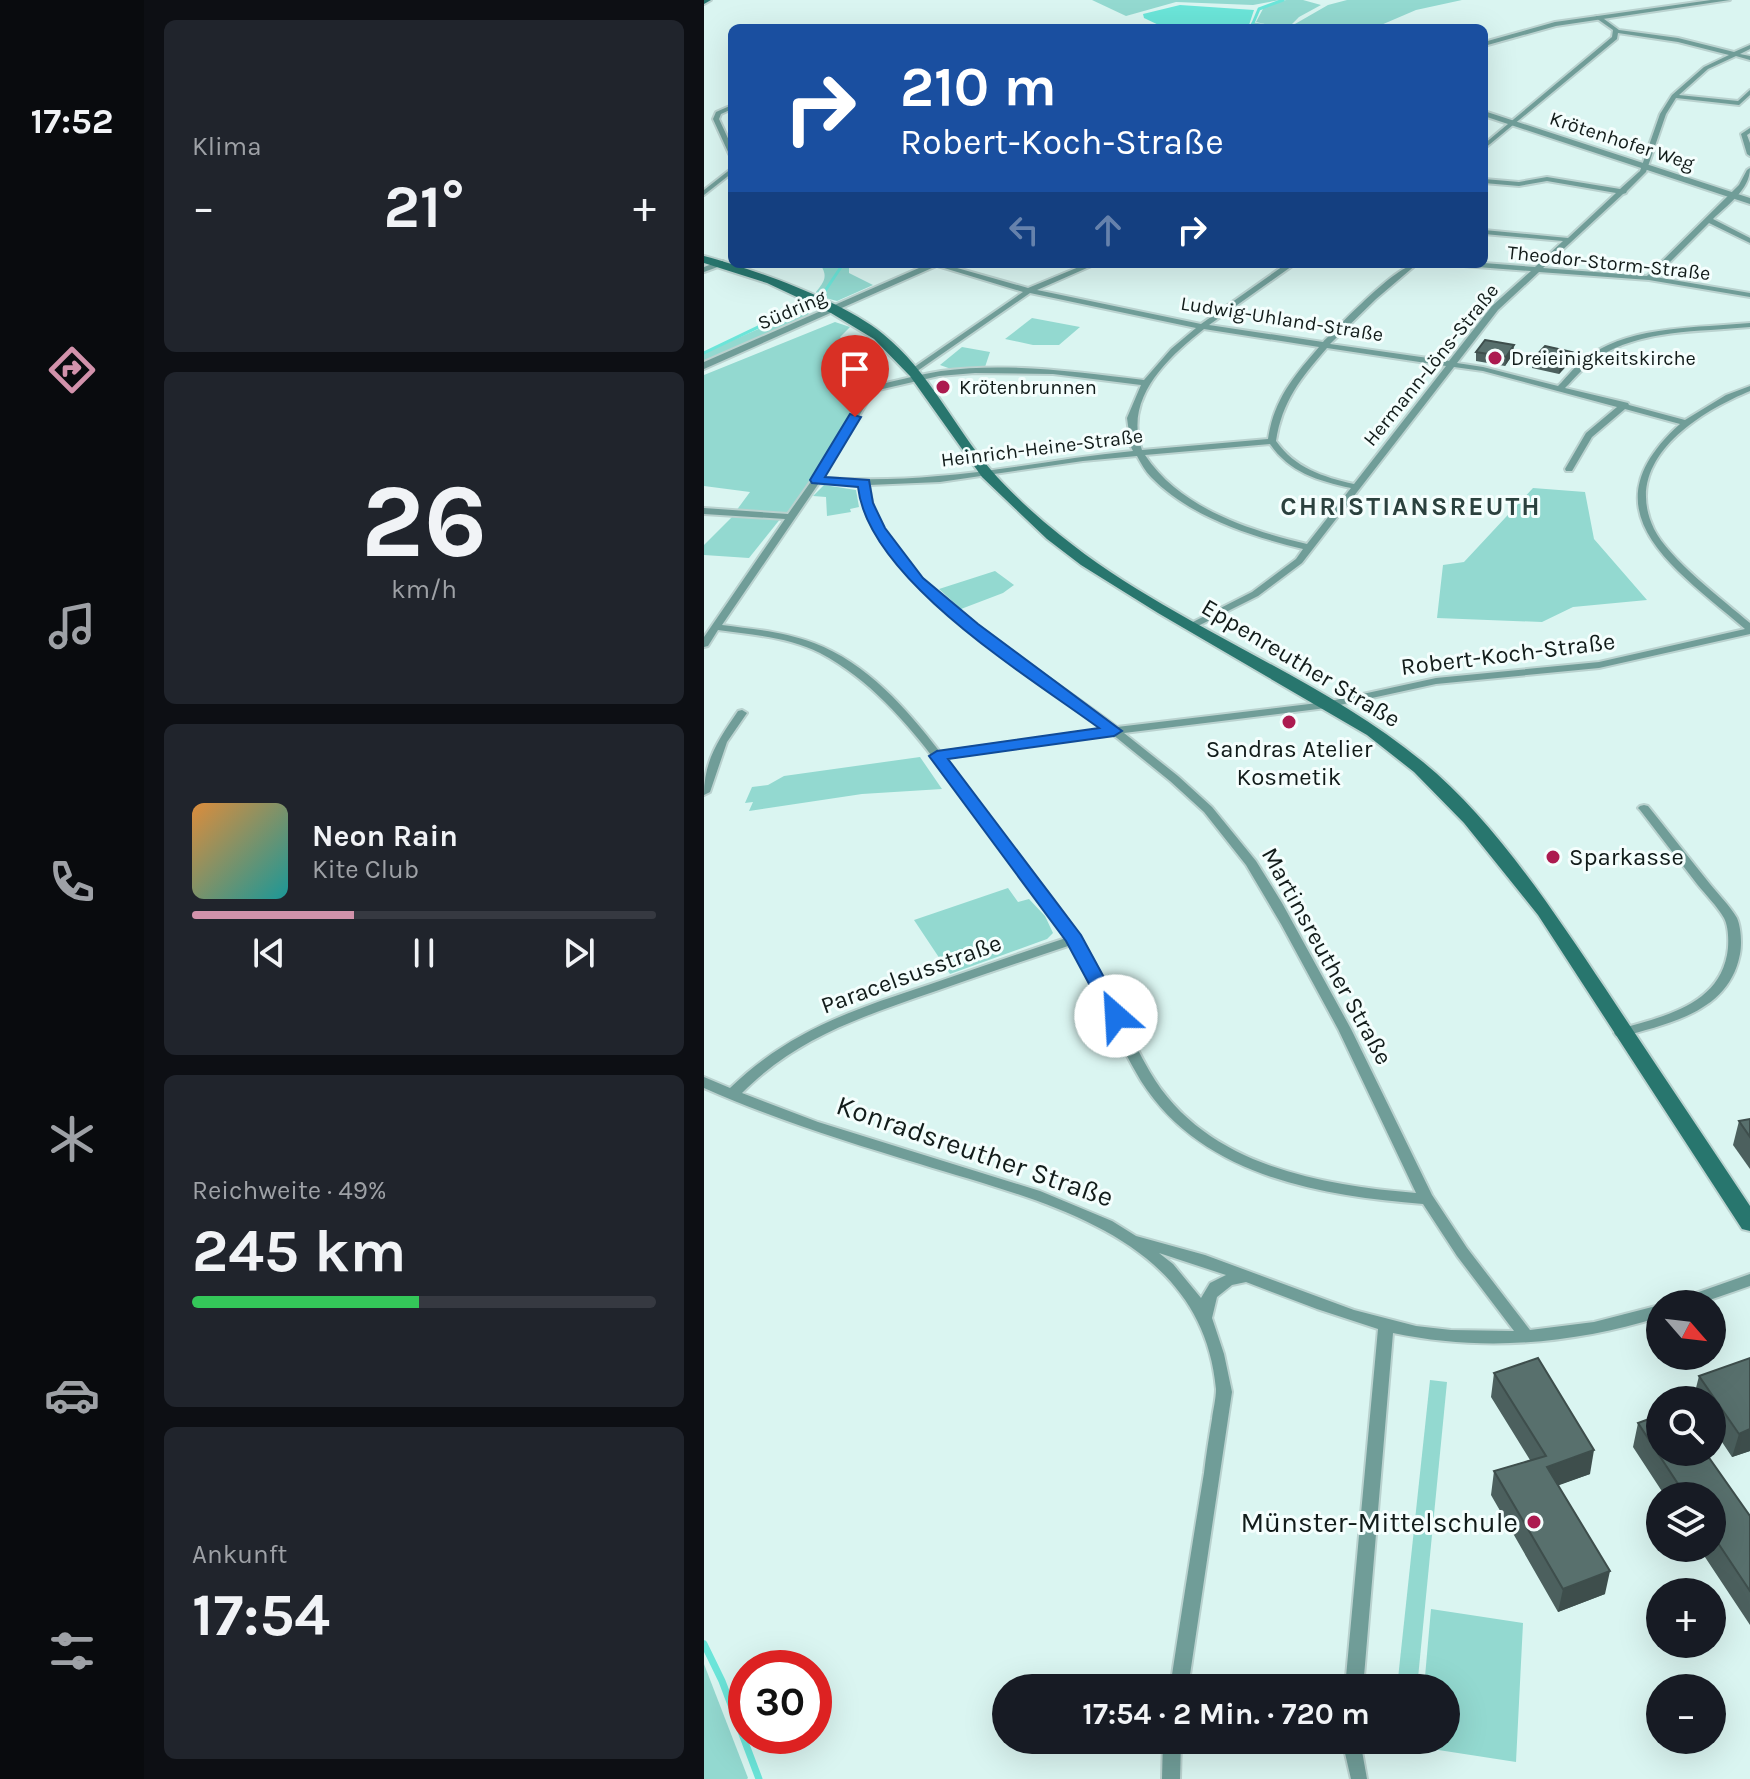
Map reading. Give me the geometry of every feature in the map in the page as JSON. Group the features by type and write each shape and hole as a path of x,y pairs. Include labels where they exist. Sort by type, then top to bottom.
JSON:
{"main road":[{"name":"Eppenreuther Straße","path":"704,259 728,266"},
{"name":"Eppenreuther Straße","path":"733,268 835,311 878,336 916,376 987,474 1023,511 1086,562 1373,732 1420,768 1470,819 1544,911 1621,1033 1750,1223"}],"street":[{"path":"1488,43 1555,24 1726,0"},
{"path":"1598,17 1617,31 1678,40 1750,58"},
{"path":"1488,144 1615,38 1617,31"},
{"name":"Hermann-Löns-Straße","path":"1190,626 1271,584 1310,548 1495,308 1624,192 1645,168 1663,114 1674,96 1696,75 1750,47"},
{"path":"1674,96 1739,103 1750,92"},
{"path":"728,109 718,113 716,119 728,145"},
{"name":"Krötenhofer Weg","path":"1488,115 1750,201"},
{"path":"1750,130 1744,134 1750,154"},
{"path":"1649,278 1733,196 1750,170"},
{"path":"704,193 708,185 728,172"},
{"path":"1488,181 1519,184 1547,179 1624,192"},
{"path":"1709,220 1750,241"},
{"path":"1488,232 1571,240"},
{"path":"704,270 720,263"},
{"name":"Theodor-Storm-Straße","path":"1488,266 1649,278 1750,295"},
{"name":"Südring","path":"704,366 927,268"},
{"name":"Ludwig-Uhland-Straße","path":"950,268 1029,291 1205,327 1451,364 1561,388 1683,422"},
{"path":"916,376 1029,291 1083,268"},
{"path":"1286,268 1205,327 1146,383 1137,398 1133,422 1139,453 1166,486 1199,510 1238,527 1310,548"},
{"path":"1357,487 1302,470 1285,459 1272,441 1274,420 1282,402 1326,345 1363,305 1408,268"},
{"path":"1561,388 1594,356 1622,344 1668,334 1750,325"},
{"path":"704,644 792,517 871,389 916,376 958,372 1008,371 1146,383"},
{"path":"1750,388 1683,422 1662,444 1643,481 1645,521 1662,547 1750,629"},
{"path":"1569,469 1589,435 1625,405"},
{"name":"Heinrich-Heine-Straße","path":"816,480 864,483 987,474 1083,458 1272,441"},
{"name":"Martinsreuther Straße","path":"864,483 866,503 878,528 918,581 972,627 1114,731 1188,791 1219,819 1243,849 1266,884 1359,1056 1428,1199 1526,1336"},
{"path":"704,511 792,517"},
{"path":"716,627 773,634 822,650 868,679 937,756 1075,939 1155,1093 1196,1133 1234,1158 1299,1182 1353,1192 1428,1199"},
{"name":"Robert-Koch-Straße","path":"937,756 1326,705 1436,681 1599,665 1750,629"},
{"path":"704,792 722,742 742,713"},
{"path":"1621,1033 1682,1015 1708,1002 1723,990 1738,960 1738,937 1732,920 1644,808"},
{"name":"Paracelsusstraße","path":"732,1095 755,1072 804,1038 852,1015 1075,939"},
{"name":"Konradsreuther Straße","path":"704,1082 790,1118 997,1183 1099,1221 1135,1240 1191,1294 1217,1351 1224,1392 1181,1674"},
{"path":"1135,1240 1180,1251 1386,1325 1456,1335 1526,1336 1590,1330 1646,1315"},
{"path":"1205,1319 1205,1303 1218,1285 1234,1277 1260,1281"},
{"path":"1721,1290 1750,1280"},
{"path":"1355,1674 1386,1325"},
{"path":"1171,1779 1172,1754"},
{"path":"1354,1754 1359,1777"}],"shaded area":[{"path":"1092,0 1280,0 1253,5 1176,2 1126,16"},
{"path":"1286,0 1303,0 1321,5 1292,24 1256,22 1264,7"},
{"path":"1347,0 1462,0 1416,10 1383,24 1295,24 1328,5"},
{"path":"1180,5 1254,10 1249,24 1157,24 1144,18 1143,14"},
{"path":"822,268 849,268 849,273 873,285 837,301 818,296 816,292 823,281"},
{"path":"810,306 813,308 807,316 704,362 704,353"},
{"path":"1032,318 1080,327 1059,345 1033,345 1005,339"},
{"path":"835,322 850,327 840,337 849,347 857,391 867,392 790,514 736,511 750,492 704,486 704,375"},
{"path":"962,347 990,352 985,367 951,369 940,365"},
{"path":"824,485 856,490 859,507 850,509 851,512 827,516 826,497 813,496"},
{"path":"1533,488 1585,492 1594,539 1647,600 1573,607 1542,622 1437,618 1443,565 1464,562"},
{"path":"733,516 781,518 749,558 704,555 704,545"},
{"path":"995,571 1014,585 1003,593 961,609 939,589"},
{"path":"920,757 942,789 862,794 749,811 753,802 745,803 752,787 768,785 784,776"},
{"path":"1008,888 1018,902 1029,899 1045,916 1053,933 1047,939 950,974 914,920"},
{"path":"1430,1380 1447,1382 1418,1674 1398,1674"},
{"path":"1431,1609 1523,1623 1516,1762 1460,1753 1460,1674 1425,1674"},
{"path":"704,1664 728,1726 728,1754 739,1754 748,1778 704,1779"}],"building":[{"path":"1485,340 1514,345 1506,357 1476,352"},
{"path":"1545,346 1572,352 1560,364 1533,359"},
{"path":"1750,1119 1750,1137 1739,1121"},
{"path":"1538,1358 1594,1450 1547,1467 1610,1571 1563,1589 1494,1471 1546,1456 1494,1373"},
{"path":"1750,1358 1750,1429 1739,1434 1726,1415 1726,1386 1706,1386 1699,1376 1726,1370 1726,1366"},
{"path":"1646,1420 1646,1435 1638,1423"},
{"path":"1666,1466 1715,1466 1750,1516 1750,1591 1726,1555 1726,1482 1677,1482"}],"waterway":[{"path":"1253,24 1259,9 1283,0"},
{"path":"704,353 821,297 840,268"},
{"path":"704,1644 722,1681 759,1779"}],"place":[{"name":"Dreieinigkeitskirche","path":"1495,358"},
{"name":"Krötenbrunnen","path":"943,387"},
{"name":"Sandras Atelier Kosmetik","path":"1289,722"},
{"name":"Sparkasse","path":"1553,857"},
{"name":"Münster-Mittelschule","path":"1534,1522"}],"district":[{"name":"CHRISTIANSREUTH","path":"1411,506"}],"route":[{"path":"855,417 816,480 864,483 866,503 878,528 918,581 972,627 1114,731 937,756 1075,939 1116,1016"}]}
